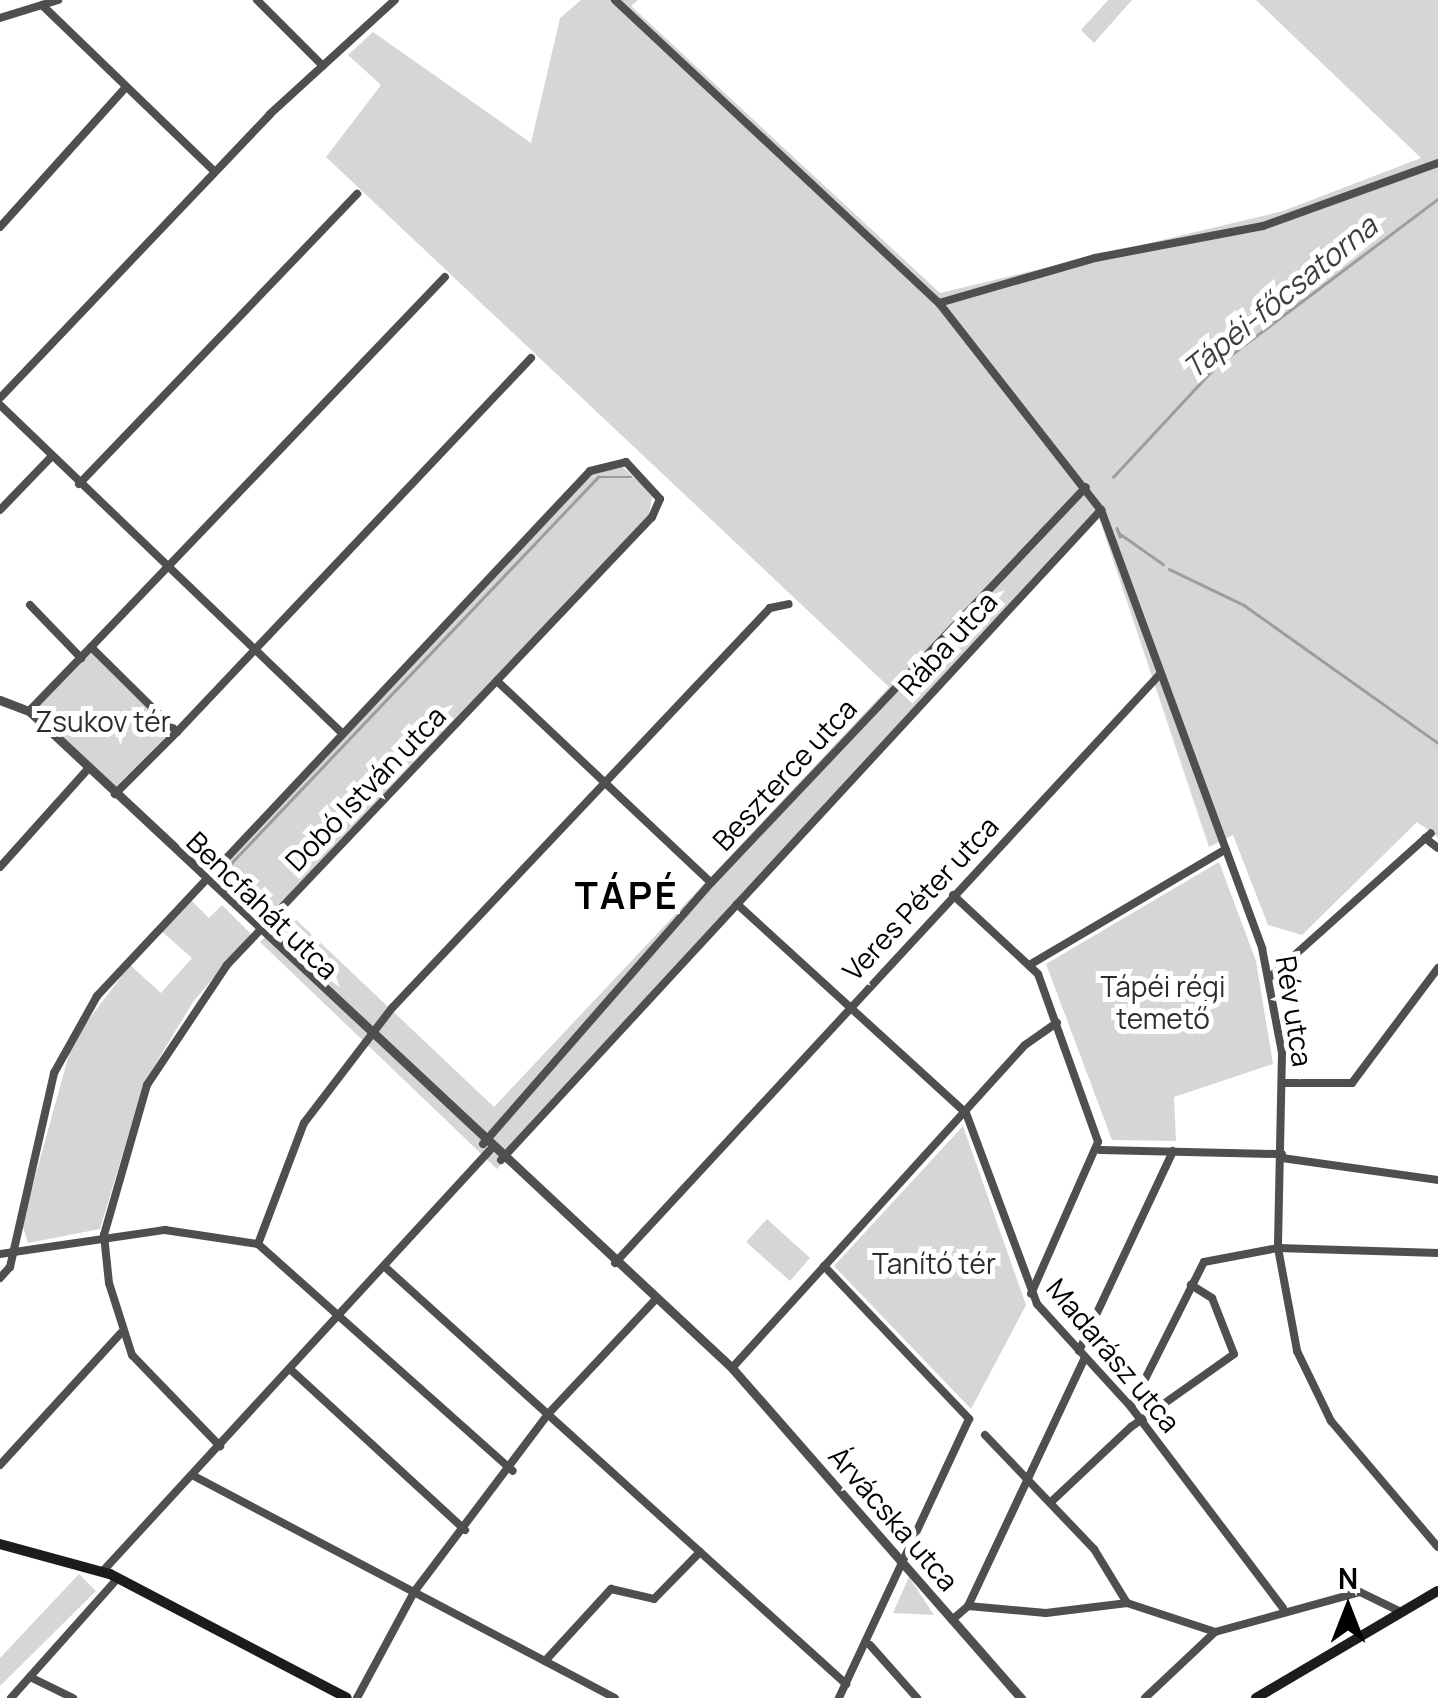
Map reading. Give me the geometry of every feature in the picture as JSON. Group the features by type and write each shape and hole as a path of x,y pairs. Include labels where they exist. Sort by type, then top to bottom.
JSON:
{"main road":[{"path":"0,1544 118,1578 347,1698"},
{"path":"1256,1698 1438,1591"}],"street":[{"path":"0,18 58,0"},
{"path":"258,0 323,66"},
{"path":"0,1278 14,1254 36,1136 68,1040 203,879 343,734 51,457 0,401 215,172 395,0"},
{"name":"Rév utca","path":"616,0 939,303 1101,510 1226,849 1269,978 1284,1082 1278,1248 1288,1324 1318,1399 1438,1547"},
{"path":"42,5 215,172"},
{"path":"0,227 125,88"},
{"path":"939,303 1096,258 1263,226 1438,163"},
{"path":"80,484 357,194"},
{"path":"29,711 445,277"},
{"path":"115,794 531,358"},
{"path":"0,510 51,457"},
{"name":"Dobó István utca","path":"220,1446 150,1377 121,1334 104,1235 148,1086 198,1001 497,681 660,499 622,459 590,471 343,734"},
{"name":"Beszterce utca","path":"102,1572 384,1267 712,883 1086,488"},
{"name":"Rába utca","path":"500,1160 1101,510"},
{"path":"258,1244 304,1123 369,1037 770,608 789,604"},
{"path":"30,606 81,658"},
{"path":"91,648 178,732"},
{"name":"Veres Péter utca","path":"614,1263 1160,674"},
{"path":"497,681 712,883"},
{"name":"Bencfahát utca","path":"0,700 29,711 258,933 614,1263"},
{"path":"0,867 88,769"},
{"path":"1269,978 1428,835 1438,848"},
{"path":"1030,964 1226,849"},
{"path":"953,896 1030,964 1056,1023 1100,1150 1031,1294"},
{"name":"Madarász utca","path":"737,904 966,1114 1031,1294 1132,1407 1284,1608"},
{"path":"1284,1082 1352,1083 1438,968"},
{"path":"732,1368 966,1114 1025,1044 1056,1023"},
{"path":"1100,1150 1282,1156 1438,1180"},
{"path":"952,1620 968,1606 1029,1479 1173,1151"},
{"path":"0,1254 104,1235 188,1230 258,1244 513,1471"},
{"path":"1132,1407 1204,1262 1278,1248 1438,1253"},
{"name":"Árvácska utca","path":"614,1263 732,1368 1021,1698"},
{"path":"824,1266 969,1419 870,1645 839,1698"},
{"path":"384,1267 846,1684"},
{"path":"1051,1502 1142,1420 1234,1354 1212,1298 1191,1285"},
{"path":"358,1698 414,1592 513,1471 548,1414 656,1300"},
{"path":"0,1465 121,1334"},
{"path":"290,1369 465,1530"},
{"path":"985,1435 1051,1502 1127,1603"},
{"path":"192,1475 615,1698"},
{"path":"546,1661 611,1589 654,1599 700,1552"},
{"path":"6,1698 30,1677 118,1578"},
{"path":"1145,1698 1215,1632 1284,1608 1360,1592 1401,1612"},
{"path":"968,1606 1046,1613 1127,1603 1215,1632"},
{"path":"870,1645 917,1698"},
{"path":"30,1677 73,1698"}],"green space":[{"path":"581,0 638,0 631,6 940,293 1283,211 1421,158 1256,0 1438,0 1438,837 1417,822 1302,935 1268,925 1233,835 1209,847 1099,518 497,1169 260,942 289,913 494,1107 889,687 326,157 381,85 348,55 373,32 531,143 560,18"},
{"path":"1108,0 1132,0 1094,43 1081,30"},
{"path":"617,462 653,494 648,518 259,925 210,877 592,472"},
{"name":"Zsukov tér","path":"91,647 177,732 115,794 29,711"},
{"name":"Tápéi régi temető","path":"1219,862 1256,961 1273,1064 1174,1097 1176,1141 1112,1140 1046,964"},
{"path":"189,898 209,918 222,905 251,934 193,1002 144,1083 100,1229 28,1243 22,1224 73,1040 130,965 161,993 192,958 159,929"},
{"name":"Tanító tér","path":"963,1126 1026,1305 971,1409 834,1266"},
{"path":"767,1219 810,1258 790,1281 746,1242"},
{"path":"79,1574 96,1591 0,1686 0,1658"},
{"path":"909,1577 934,1615 893,1613"}],"waterway":[{"name":"Tápéi-főcsatorna","path":"1113,477 1216,366 1438,199"},
{"path":"218,877 598,477 631,477"},
{"path":"1117,528 1120,536"},
{"path":"1119,533 1163,564"},
{"path":"1169,569 1244,605 1438,743"},
{"path":"218,877 260,920"},
{"path":"274,933 320,977"}],"district":[{"name":"TÁPÉ","path":"627,895"}]}
